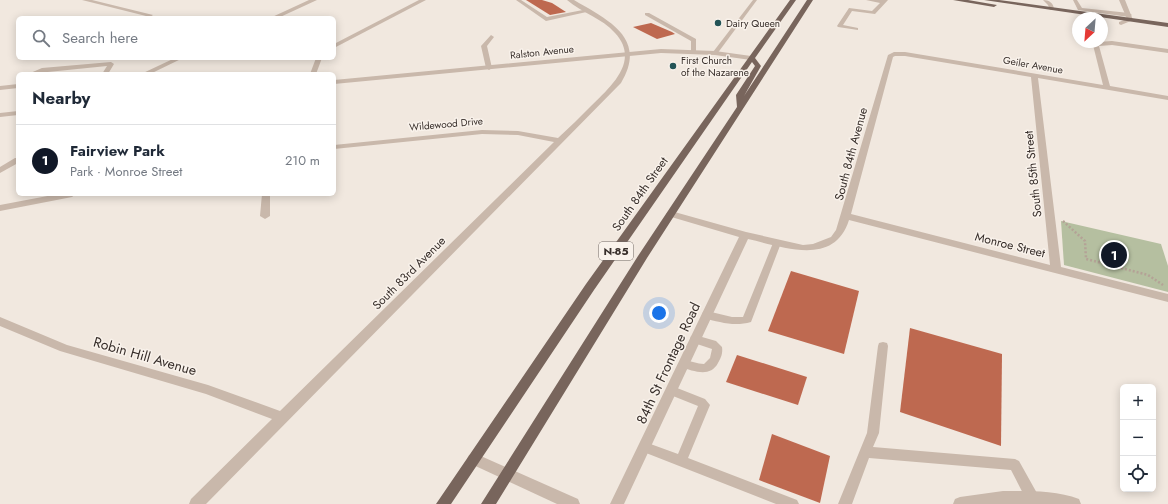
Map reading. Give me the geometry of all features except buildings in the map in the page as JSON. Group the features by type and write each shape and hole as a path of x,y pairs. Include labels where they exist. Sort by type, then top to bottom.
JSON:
{"main road":[{"name":"South 84th Street","path":"443,504 590,287 793,0"},
{"name":"N-85","path":"488,504 670,214 810,0"},
{"path":"956,0 1072,16"},
{"path":"987,0 1052,9 1129,17 1168,25"},
{"path":"1108,21 1168,29"},
{"path":"740,106 740,95 758,66 757,63 751,58"}],"street":[{"path":"85,0 150,15"},
{"path":"277,16 314,0"},
{"path":"336,45 423,0"},
{"path":"570,0 611,25 625,42 628,54"},
{"path":"1121,23 1129,17 1122,0"},
{"path":"489,68 484,46 491,37"},
{"path":"1107,88 1097,54 1096,45 1099,43 1112,43 1168,51"},
{"name":"Ralston Avenue","path":"336,82 628,54 675,51 715,53 751,58"},
{"name":"South 83rd Avenue","path":"196,504 619,82 628,62 628,54"},
{"name":"Geiler Avenue","path":"894,54 905,54 1168,98"},
{"name":"South 84th Avenue","path":"777,243 803,248 815,247 827,243 839,235 846,216 890,56 894,54"},
{"path":"148,72 176,60"},
{"path":"314,72 318,60"},
{"name":"South 85th Street","path":"1034,76 1056,270"},
{"path":"0,115 16,113"},
{"name":"Wildewood Drive","path":"336,147 482,132 518,133 560,141"},
{"path":"0,170 16,161"},
{"path":"0,208 62,196"},
{"path":"265,216 266,196"},
{"path":"670,214 777,243"},
{"name":"Monroe Street","path":"846,216 1168,298"},
{"name":"84th St Frontage Road","path":"617,504 745,235"},
{"name":"Robin Hill Avenue","path":"0,321 64,348 208,390 283,418"},
{"path":"474,459 573,504"},
{"path":"960,504 991,498 1033,499 1074,504"}],"lane":[{"path":"518,0 546,19 588,11"},
{"path":"715,53 755,0"},
{"path":"868,0 885,1"},
{"path":"1045,0 1050,4 1052,9"},
{"path":"1075,0 1080,9 1129,17"},
{"path":"856,29 840,26 851,9 873,13 885,1"},
{"path":"647,14 694,40 694,52"},
{"path":"36,72 42,70 111,64 106,72"},
{"path":"0,88 16,86"},
{"path":"706,315 728,321 741,322 747,319 777,243"},
{"path":"684,364 701,369 707,368 712,366 718,353 717,347 695,339"},
{"path":"845,504 873,433 883,346"},
{"path":"672,391 701,402 704,406 681,461"},
{"path":"645,447 792,504"},
{"path":"865,452 1015,465 1033,499"}],"path":[{"path":"1063,221 1084,241 1086,258 1148,275 1168,288"}],"green space":[{"path":"1061,221 1161,244 1168,266 1168,292 1064,265"}],"place":[{"name":"Dairy Queen","path":"718,23"},
{"name":"First Church of the Nazarene","path":"673,66"},
{"name":"Fairview Park","path":"1114,255"}]}
